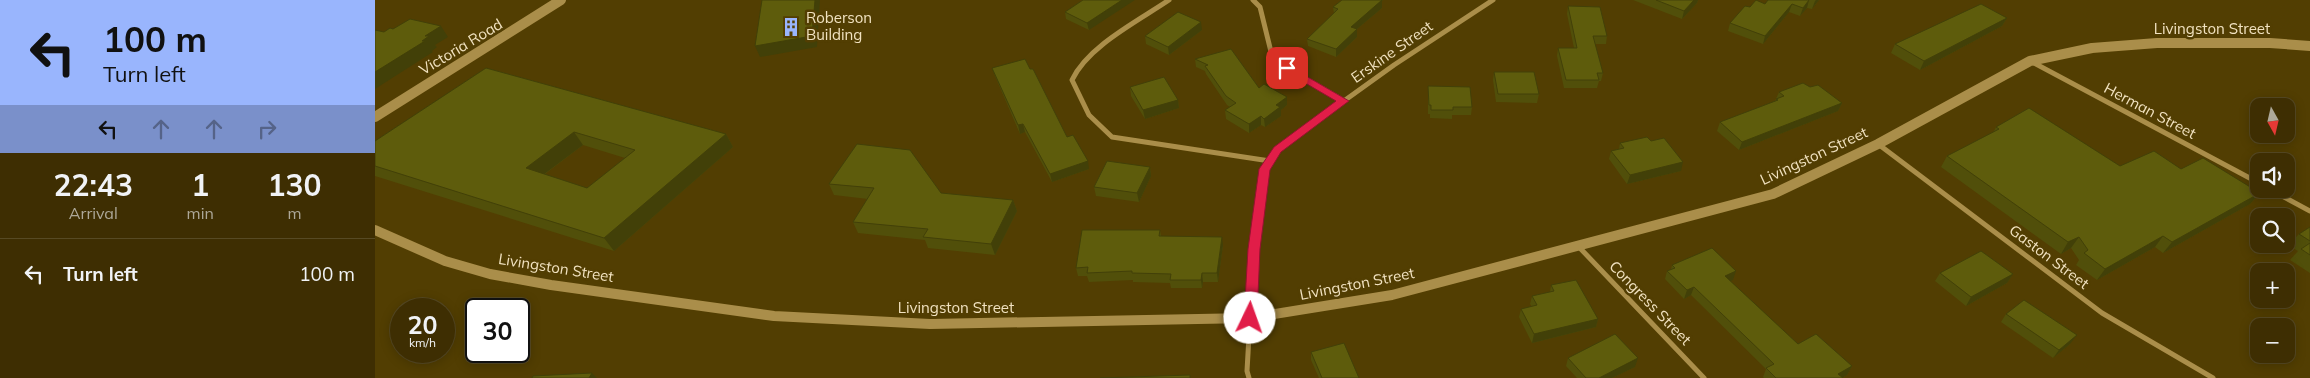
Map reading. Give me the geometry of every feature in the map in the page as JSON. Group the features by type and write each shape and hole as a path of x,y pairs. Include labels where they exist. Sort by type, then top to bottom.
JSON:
{"street":[{"name":"Victoria Road","path":"375,117 561,0"},
{"path":"1169,0 1099,47 1078,67 1072,80 1089,116 1112,137 1270,160"},
{"path":"1253,0 1260,7 1273,60 1343,101"},
{"name":"Erskine Street","path":"1249,378 1247,371 1250,318 1259,205 1265,169 1277,149 1343,101 1493,0"},
{"name":"Livingston Street","path":"375,230 445,261 490,274 551,285 775,316 931,324 1250,318 1391,295 1773,194 1878,144 2030,60 2092,48 2157,43 2270,43 2310,46"},
{"name":"Herman Street","path":"2030,60 2250,179"},
{"name":"Gaston Street","path":"1878,144 2102,313 2213,378"},
{"path":"2286,198 2310,211"},
{"name":"Congress Street","path":"1578,246 1704,378"}],"building":[{"name":"Roberson Building","path":"762,0 815,0 812,36 755,46"},
{"path":"1083,0 1122,0 1087,23 1065,12"},
{"path":"1342,0 1382,0 1351,27 1357,29 1336,49 1307,39 1338,9 1333,7"},
{"path":"1656,0 1694,0 1684,11"},
{"path":"1756,0 1765,4 1768,0 1809,0 1803,8 1792,4 1765,36 1730,23 1745,6 1750,7"},
{"path":"1981,4 2007,18 1924,61 1895,44"},
{"path":"1568,6 1600,7 1607,36 1593,36 1603,73 1597,73 1599,80 1566,80 1558,48 1577,48"},
{"path":"1178,12 1201,22 1168,47 1145,36"},
{"path":"410,19 441,26 425,36 429,36 422,41 425,41 375,72 375,30 384,32"},
{"path":"1231,49 1259,88 1264,84 1287,97 1276,105 1280,107 1264,119 1261,116 1249,124 1225,110 1236,103 1226,96 1205,66 1208,65 1195,59"},
{"path":"1025,59 1030,69 1033,69 1067,137 1073,135 1088,161 1050,174 1023,124 1018,125 992,68"},
{"path":"486,68 726,134 604,238 375,166 375,141","holes":["574,132 635,150 587,188 526,168"]},
{"path":"1494,72 1534,72 1539,94 1498,94"},
{"path":"1164,77 1178,100 1143,110 1130,87"},
{"path":"1803,83 1810,87 1818,85 1842,103 1742,142 1720,122 1778,100 1776,99 1784,96 1779,92"},
{"path":"1428,86 1470,87 1472,107 1453,107 1453,110 1431,110"},
{"path":"2029,108 2120,166 2154,151 2181,169 2203,158 2250,187 2251,198 2172,242 2163,236 2105,269 2084,253 2088,250 2079,237 2068,242 1947,156 1999,129 1996,127"},
{"path":"1647,137 1651,141 1664,138 1683,162 1630,175 1611,151 1624,148 1620,143"},
{"path":"857,144 910,150 941,193 1013,200 991,244 923,237 928,229 853,222 874,188 829,184"},
{"path":"1107,161 1150,167 1137,193 1094,187"},
{"path":"2310,227 2310,241 2299,234"},
{"path":"1082,230 1160,230 1159,236 1222,237 1217,273 1202,273 1201,280 1170,280 1171,274 1132,273 1132,271 1087,273 1088,267 1076,268"},
{"path":"2310,243 2310,255 2301,249"},
{"path":"1712,248 1736,271 1725,276 1798,344 1816,334 1852,366 1838,374 1843,378 1776,378 1766,368 1774,364 1694,287 1687,290 1667,271 1675,268 1672,265"},
{"path":"1981,251 2013,274 1971,297 1940,273"},
{"path":"1576,280 1598,319 1534,334 1521,309 1537,305 1532,296 1554,291 1551,285"},
{"path":"2024,300 2077,335 2059,350 2006,314"},
{"path":"1615,334 1638,358 1599,378 1586,378 1568,358"},
{"path":"1344,343 1359,378 1322,378 1311,352"},
{"path":"592,373 589,378 532,378 533,376"},
{"path":"1190,375 1190,378 1100,378"}],"place":[{"name":"Roberson Building","path":"791,27"}],"route":[{"path":"1250,318 1254,249 1265,169 1277,149 1343,101 1287,68"}]}
